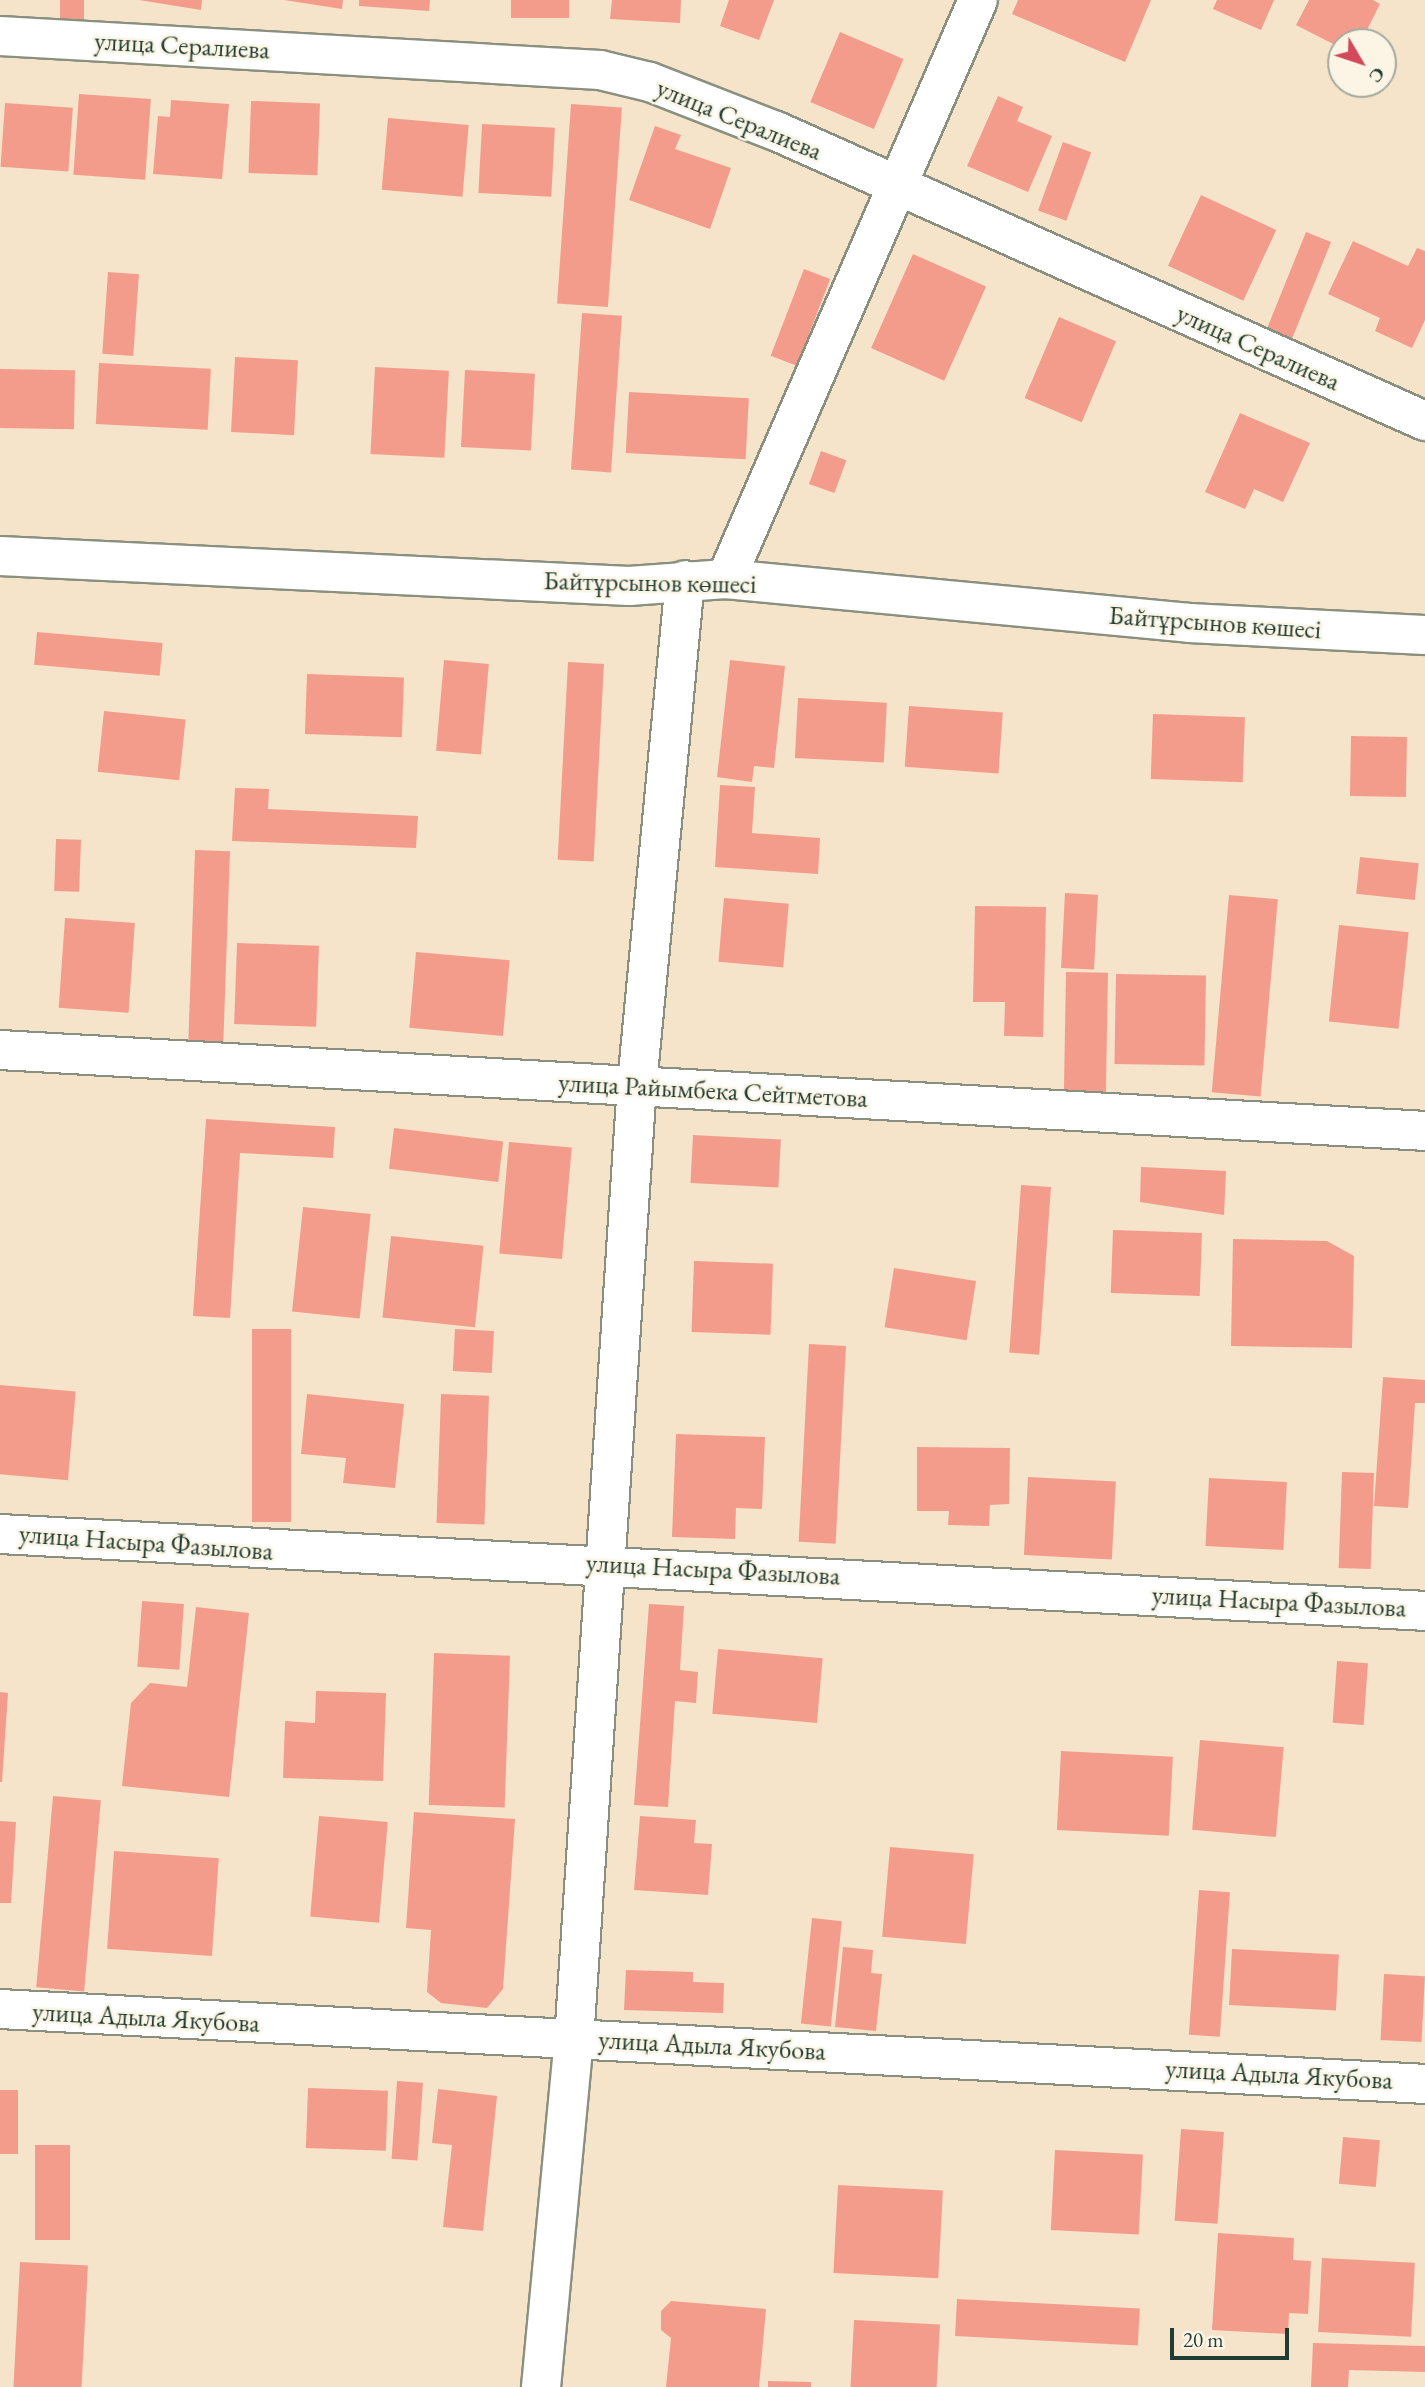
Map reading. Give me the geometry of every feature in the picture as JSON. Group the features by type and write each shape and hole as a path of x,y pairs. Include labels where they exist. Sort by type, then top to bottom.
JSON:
{"street":[{"path":"726,579 978,0"},
{"name":"улица Сералиева","path":"0,36 600,70 776,131 896,189 1425,421"},
{"name":"Байтұрсынов көшесі","path":"0,556 629,586 726,579 1189,623 1425,635"},
{"path":"541,2387 574,2040 637,1084 685,580"},
{"name":"улица Райымбека Сейтметова","path":"0,1050 637,1084 1142,1119 1425,1131"},
{"name":"улица Насыра Фазылова","path":"0,1534 1425,1611"},
{"name":"улица Адыла Якубова","path":"0,2009 574,2040 607,2037 1425,2084"}],"building":[{"path":"60,0 84,0 84,21 60,21"},
{"path":"139,0 202,0 201,10"},
{"path":"284,0 343,0 342,9"},
{"path":"359,0 430,0 429,11 359,6"},
{"path":"511,0 569,0 569,18 511,18"},
{"path":"612,0 681,0 680,23 610,19"},
{"path":"729,0 774,0 759,40 720,26"},
{"path":"1018,0 1151,0 1125,62 1012,14"},
{"path":"1217,0 1274,0 1261,30 1213,9"},
{"path":"1309,0 1373,0 1380,4 1368,28 1327,28 1327,41 1296,25"},
{"path":"840,32 904,59 874,129 810,102"},
{"path":"79,94 151,99 145,180 73,175"},
{"path":"998,96 1023,107 1017,121 1052,136 1028,192 967,166"},
{"path":"171,100 229,104 222,179 153,174 158,116 170,117"},
{"path":"251,101 320,103 317,175 248,173"},
{"path":"5,103 73,108 68,172 1,167"},
{"path":"571,104 622,108 608,307 557,304"},
{"path":"388,118 469,125 462,197 382,190"},
{"path":"482,124 555,128 551,197 478,193"},
{"path":"655,126 681,135 675,149 731,168 710,229 629,200"},
{"path":"1063,142 1091,152 1066,221 1038,211"},
{"path":"1201,195 1276,230 1243,301 1168,266"},
{"path":"1306,232 1331,242 1292,339 1267,329"},
{"path":"1353,241 1408,266 1417,248 1425,251 1425,320 1412,348 1375,331 1380,318 1328,294"},
{"path":"913,254 986,287 944,381 871,348"},
{"path":"804,269 830,279 797,366 771,356"},
{"path":"108,272 139,274 133,356 102,354"},
{"path":"582,313 622,316 611,472 571,470"},
{"path":"1059,317 1116,341 1082,422 1025,398"},
{"path":"235,357 298,360 294,435 231,432"},
{"path":"99,363 211,369 208,430 96,424"},
{"path":"375,367 449,371 444,458 370,454"},
{"path":"0,369 75,370 74,429 0,428"},
{"path":"465,370 535,374 531,451 461,447"},
{"path":"629,392 749,398 746,459 626,453"},
{"path":"1240,413 1310,443 1283,502 1254,489 1245,509 1205,492"},
{"path":"821,451 846,460 834,493 809,484"},
{"path":"37,632 163,643 160,676 34,665"},
{"path":"444,660 489,664 481,755 436,751"},
{"path":"730,660 785,666 774,768 754,766 752,782 717,777"},
{"path":"568,662 604,664 594,862 558,860"},
{"path":"307,674 404,677 402,737 305,734"},
{"path":"798,698 887,703 884,763 795,758"},
{"path":"909,706 1003,713 999,773 905,767"},
{"path":"104,711 186,720 179,780 98,772"},
{"path":"1153,714 1245,717 1243,782 1151,779"},
{"path":"1351,736 1407,737 1406,797 1350,796"},
{"path":"720,785 755,787 752,833 820,838 818,874 715,867"},
{"path":"235,788 269,789 268,809 418,816 416,848 232,841"},
{"path":"56,839 81,840 79,892 54,891"},
{"path":"195,850 230,851 223,1047 188,1046"},
{"path":"1360,857 1419,863 1415,900 1356,894"},
{"path":"1065,893 1098,895 1094,970 1061,968"},
{"path":"1229,895 1278,899 1261,1097 1212,1092"},
{"path":"724,898 789,904 783,967 718,962"},
{"path":"975,906 1046,907 1043,1037 1004,1036 1005,1002 973,1002"},
{"path":"65,918 135,923 129,1013 59,1008"},
{"path":"1339,925 1409,932 1398,1029 1329,1021"},
{"path":"237,943 319,946 316,1027 234,1024"},
{"path":"416,952 510,960 503,1036 409,1028"},
{"path":"1066,972 1108,973 1106,1096 1064,1095"},
{"path":"1116,974 1206,976 1204,1066 1114,1064"},
{"path":"206,1119 335,1127 333,1158 240,1153 230,1318 193,1316"},
{"path":"394,1128 503,1141 498,1182 389,1169"},
{"path":"693,1135 781,1140 778,1188 690,1183"},
{"path":"509,1142 572,1147 562,1259 499,1254"},
{"path":"1141,1167 1226,1171 1224,1215 1140,1202"},
{"path":"1021,1185 1051,1187 1039,1355 1009,1353"},
{"path":"303,1207 371,1214 360,1319 292,1311"},
{"path":"1113,1230 1202,1233 1200,1296 1111,1293"},
{"path":"391,1236 483,1246 475,1327 382,1318"},
{"path":"1233,1239 1327,1241 1354,1256 1352,1348 1231,1346"},
{"path":"694,1261 773,1264 770,1335 692,1332"},
{"path":"894,1268 976,1281 967,1340 885,1327"},
{"path":"252,1329 291,1329 291,1522 252,1522"},
{"path":"455,1329 494,1331 492,1373 453,1371"},
{"path":"809,1344 846,1346 836,1544 799,1542"},
{"path":"1383,1377 1425,1380 1425,1403 1415,1403 1408,1508 1374,1506"},
{"path":"0,1385 76,1392 68,1480 0,1474"},
{"path":"307,1394 404,1404 395,1488 343,1483 346,1458 301,1454"},
{"path":"441,1394 489,1396 484,1525 436,1523"},
{"path":"676,1434 765,1437 762,1509 736,1508 735,1539 672,1537"},
{"path":"917,1447 1010,1448 1009,1504 990,1505 989,1526 948,1525 949,1511 917,1511"},
{"path":"1342,1472 1374,1473 1371,1569 1339,1568"},
{"path":"1028,1477 1116,1482 1112,1559 1024,1555"},
{"path":"1209,1478 1287,1482 1283,1550 1205,1546"},
{"path":"142,1601 184,1604 179,1670 137,1667"},
{"path":"649,1604 684,1606 680,1670 698,1672 696,1703 675,1701 668,1807 634,1805"},
{"path":"196,1607 249,1613 229,1797 122,1786 131,1703 150,1683 187,1687"},
{"path":"718,1649 823,1658 817,1723 712,1714"},
{"path":"434,1653 510,1656 505,1808 429,1805"},
{"path":"1337,1661 1368,1663 1364,1725 1333,1723"},
{"path":"316,1691 386,1693 383,1781 283,1778 285,1721 315,1723"},
{"path":"0,1692 8,1693 2,1782 0,1782"},
{"path":"1200,1740 1284,1747 1276,1837 1192,1830"},
{"path":"1061,1751 1173,1757 1169,1836 1057,1830"},
{"path":"53,1796 101,1800 84,1991 36,1987"},
{"path":"414,1812 515,1819 503,1989 487,2008 441,2003 427,1992 431,1930 406,1928"},
{"path":"319,1816 388,1822 379,1923 310,1917"},
{"path":"640,1816 696,1820 694,1843 712,1844 708,1895 634,1890"},
{"path":"0,1821 16,1822 11,1903 0,1903"},
{"path":"890,1847 974,1854 966,1944 882,1937"},
{"path":"114,1851 219,1858 212,1956 107,1949"},
{"path":"1199,1890 1230,1892 1220,2037 1189,2035"},
{"path":"812,1918 842,1921 831,2027 801,2023"},
{"path":"843,1947 873,1950 871,1973 882,1974 876,2031 835,2027"},
{"path":"1232,1949 1339,1955 1336,2011 1229,2005"},
{"path":"626,1970 693,1972 693,1982 724,1983 723,2013 624,2010"},
{"path":"1384,1974 1425,1976 1421,2042 1381,2040"},
{"path":"397,2081 423,2083 417,2161 392,2159"},
{"path":"308,2088 388,2091 386,2151 306,2148"},
{"path":"438,2089 497,2096 483,2231 443,2227 452,2145 432,2143"},
{"path":"0,2090 18,2090 18,2154 0,2154"},
{"path":"1181,2129 1224,2132 1217,2224 1175,2221"},
{"path":"1343,2137 1380,2140 1376,2187 1339,2184"},
{"path":"35,2145 70,2145 70,2240 35,2240"},
{"path":"1055,2150 1143,2155 1139,2234 1051,2230"},
{"path":"838,2185 943,2190 938,2278 833,2273"},
{"path":"1218,2233 1294,2238 1293,2260 1311,2261 1308,2314 1289,2313 1288,2334 1212,2330"},
{"path":"1322,2258 1415,2263 1411,2337 1318,2332"},
{"path":"20,2262 88,2266 82,2387 13,2387"},
{"path":"957,2299 1140,2309 1138,2346 955,2336"},
{"path":"671,2301 766,2309 759,2387 666,2387 671,2338 661,2330 661,2311"},
{"path":"854,2320 940,2325 937,2387 850,2387"},
{"path":"1313,2343 1425,2346 1425,2372 1349,2370 1348,2387 1311,2387"},
{"path":"768,2381 811,2382 811,2387 768,2387"}]}
